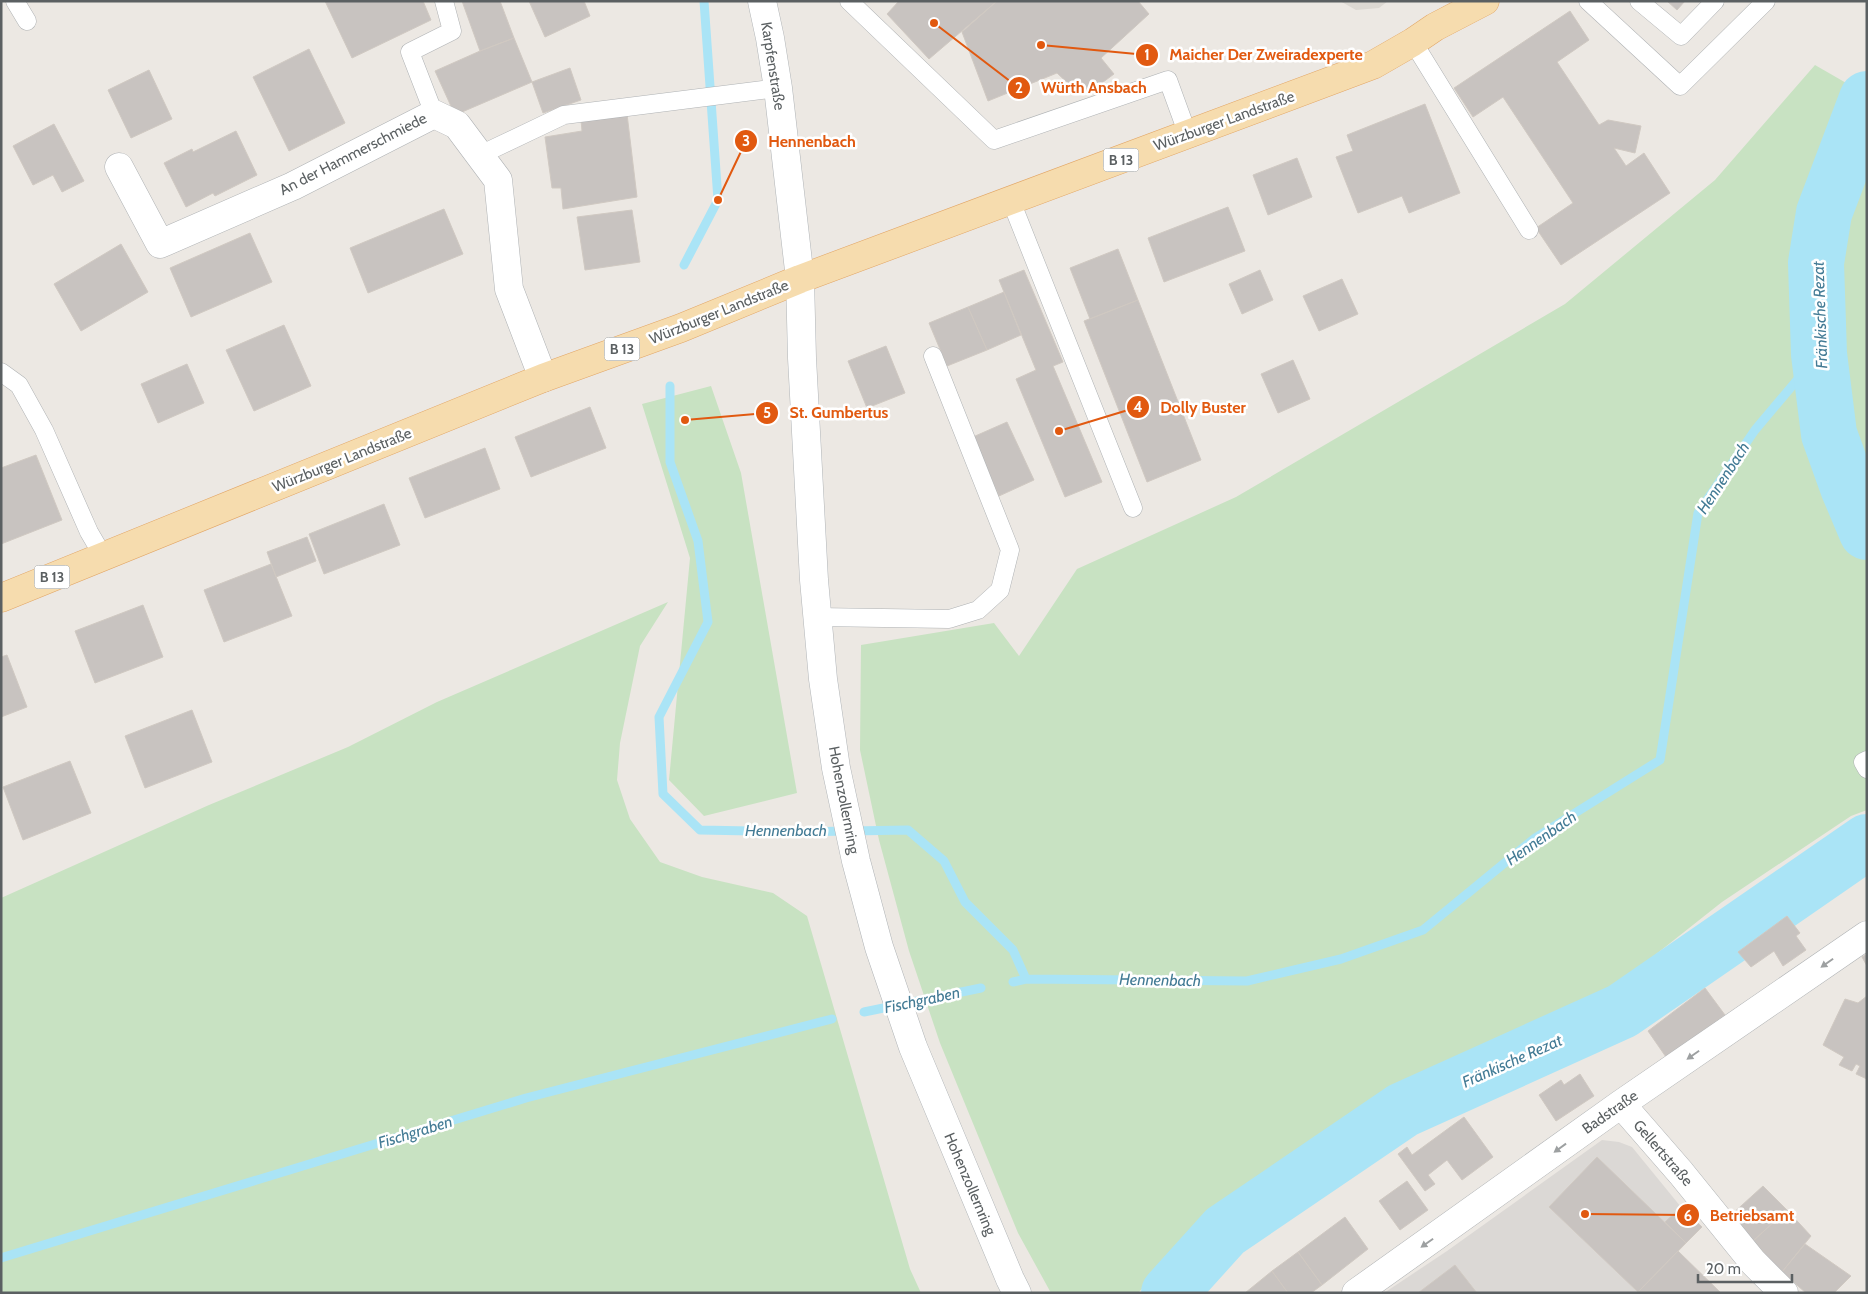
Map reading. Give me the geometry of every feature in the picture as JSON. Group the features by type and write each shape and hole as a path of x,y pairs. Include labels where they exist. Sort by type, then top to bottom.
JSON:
{"main road":[{"name":"Würzburger Landstraße","path":"1424,34 1457,1"},
{"name":"Würzburger Landstraße","path":"1,598 543,378 681,328 800,279 1373,66 1424,34 1484,1"}],"street":[{"name":"Karpfenstraße","path":"762,1 778,88 800,279"},
{"name":"An der Hammerschmiede","path":"119,167 160,244 293,186 434,114 458,125 498,180 509,289 543,378"},
{"name":"Hohenzollernring","path":"800,279 809,513 823,678 836,768 856,861 879,947 913,1047 1017,1293"},
{"name":"Badstraße","path":"1356,1293 1621,1104 1867,935"},
{"name":"Gellertstraße","path":"1621,1104 1681,1173 1753,1262 1784,1293"}],"lane":[{"path":"15,1 27,21"},
{"path":"434,114 410,52 452,31 444,1"},
{"path":"849,1 994,140 1168,80 1188,134"},
{"path":"1588,1 1680,86 1766,1"},
{"path":"1639,1 1681,36 1715,1"},
{"path":"1424,34 1529,230"},
{"path":"480,154 564,115 685,98 778,88"},
{"path":"1011,201 1133,508"},
{"path":"817,617 949,619 978,610 1000,590 1010,550 933,356"},
{"path":"1,372 19,385 28,400 44,430 89,532 103,556"},
{"path":"1867,760 1863,762 1867,768"}],"shaded area":[{"path":"1340,1 1388,1 1379,8 1356,10"},
{"path":"1602,1140 1619,1142 1632,1147 1681,1207 1665,1222 1686,1243 1639,1293 1384,1293 1447,1251"}],"green space":[{"path":"1815,65 1867,95 1867,810 1851,816 1722,902 1607,993 1374,1104 1302,1150 1203,1227 1138,1293 1051,1293 1018,1233 940,1043 909,951 879,840 860,750 861,645 994,623 1019,656 1077,569 1236,497 1565,304 1715,180"},
{"path":"711,386 741,473 797,793 704,816 669,780 690,558 642,404"},
{"path":"668,602 640,646 620,743 617,780 630,819 660,862 702,877 773,893 807,916 910,1269 921,1293 1,1293 1,898 209,805 348,747 437,702"}],"building":[{"path":"325,1 423,1 431,20 352,58"},
{"path":"462,1 500,1 514,38 480,51"},
{"path":"529,1 584,1 590,16 545,37"},
{"path":"899,1 997,1 929,59 887,14"},
{"path":"997,1 1138,1 1149,14 1101,58 1114,74 1091,91 1073,88 1057,73 988,101 962,32"},
{"path":"1667,1 1685,1 1677,10"},
{"path":"1570,11 1589,40 1557,62 1599,125 1608,120 1641,126 1635,153 1614,148 1626,166 1644,153 1670,193 1561,265 1536,228 1573,203 1503,97 1473,117 1454,88"},
{"path":"514,38 532,82 455,115 435,71"},
{"path":"309,49 345,123 289,151 253,77"},
{"path":"570,68 581,100 543,113 532,82"},
{"path":"149,70 172,119 131,138 108,90"},
{"path":"1425,104 1460,193 1409,213 1402,196 1358,213 1336,157 1353,151 1347,135"},
{"path":"627,114 637,197 563,209 561,188 552,188 545,137 582,131 581,120"},
{"path":"54,124 84,181 62,192 53,175 33,185 13,146"},
{"path":"236,131 257,175 215,196 213,193 186,207 164,163 192,149 193,152"},
{"path":"1297,158 1312,197 1268,215 1253,175"},
{"path":"1228,207 1245,251 1164,282 1148,238"},
{"path":"444,209 463,254 368,293 350,248"},
{"path":"632,210 640,262 585,270 577,217"},
{"path":"250,233 272,282 191,317 170,268"},
{"path":"121,244 148,292 81,331 54,284"},
{"path":"1118,249 1138,300 1090,319 1070,268"},
{"path":"1024,270 1063,362 1053,366 1102,482 1065,497 1016,379 1036,370 999,280"},
{"path":"1260,270 1273,300 1242,314 1229,284"},
{"path":"1342,279 1358,314 1319,331 1303,296"},
{"path":"1004,292 1021,335 987,350 968,307"},
{"path":"1138,300 1201,460 1147,482 1084,321"},
{"path":"968,307 987,350 947,366 929,323"},
{"path":"284,325 311,386 254,411 226,350"},
{"path":"886,346 905,393 867,408 848,361"},
{"path":"1293,360 1310,399 1278,413 1261,374"},
{"path":"187,364 204,403 158,423 141,384"},
{"path":"590,407 606,448 531,477 515,437"},
{"path":"1007,422 1034,480 999,496 973,437"},
{"path":"485,448 500,489 425,518 409,478"},
{"path":"36,455 62,520 1,544 1,468"},
{"path":"384,504 400,545 324,574 309,534"},
{"path":"307,537 316,561 276,577 267,552"},
{"path":"271,564 292,616 224,642 204,590"},
{"path":"143,605 163,657 95,683 75,631"},
{"path":"7,655 27,707 1,717 1,657"},
{"path":"192,710 212,762 145,788 125,736"},
{"path":"70,761 91,813 23,840 3,787"},
{"path":"1787,916 1800,933 1796,936 1806,950 1783,966 1774,951 1751,967 1738,952"},
{"path":"1867,954 1867,966 1862,957"},
{"path":"1705,988 1725,1015 1666,1057 1648,1031"},
{"path":"1867,996 1867,1079 1856,1074 1860,1066 1856,1064 1852,1071 1839,1065 1844,1057 1823,1045 1845,999 1858,1003"},
{"path":"1580,1074 1594,1096 1556,1121 1539,1095 1561,1080 1564,1085"},
{"path":"1464,1117 1493,1157 1462,1180 1447,1160 1428,1175 1435,1184 1425,1191 1398,1154 1407,1147 1412,1155"},
{"path":"1597,1157 1686,1243 1638,1292 1549,1207"},
{"path":"1407,1181 1428,1210 1400,1230 1379,1201"},
{"path":"1763,1186 1787,1210 1753,1241 1730,1216"},
{"path":"1681,1207 1702,1227 1686,1243 1665,1222"},
{"path":"1787,1210 1811,1236 1782,1272 1753,1241"},
{"path":"1345,1217 1368,1249 1322,1285 1298,1252"},
{"path":"1805,1244 1851,1276 1834,1293 1806,1293 1782,1272"},
{"path":"1678,1251 1721,1293 1638,1292"},
{"path":"1298,1252 1322,1285 1311,1293 1288,1293 1272,1271"},
{"path":"1455,1265 1477,1293 1418,1293"},
{"path":"1272,1271 1288,1293 1245,1293"}],"waterway":[{"name":"Hennenbach","path":"684,265 718,200 704,1"},
{"name":"Fränkische Rezat","path":"1867,99 1824,213 1816,263 1819,354 1829,434 1867,532"},
{"name":"Hennenbach","path":"670,386 670,462 698,541 708,622 659,717 663,794 700,830 794,832 908,830 944,861 965,902 1013,950 1026,979 1247,981 1341,959 1423,930 1535,838 1660,760 1698,513 1755,430 1819,354"},
{"name":"Fränkische Rezat","path":"1169,1293 1225,1231 1403,1110 1622,1011 1867,842"},
{"name":"Fischgraben","path":"1013,982 1026,979"},
{"name":"Fischgraben","path":"864,1012 981,988"},
{"name":"Fischgraben","path":"1,1258 526,1098 832,1019"}],"place":[{"name":"Würth Ansbach","path":"934,23"},
{"name":"Maicher Der Zweiradexperte","path":"1041,45"},
{"name":"Hennenbach","path":"718,200"},
{"name":"St. Gumbertus","path":"685,420"},
{"name":"Dolly Buster","path":"1059,431"},
{"name":"Betriebsamt","path":"1585,1214"}]}
